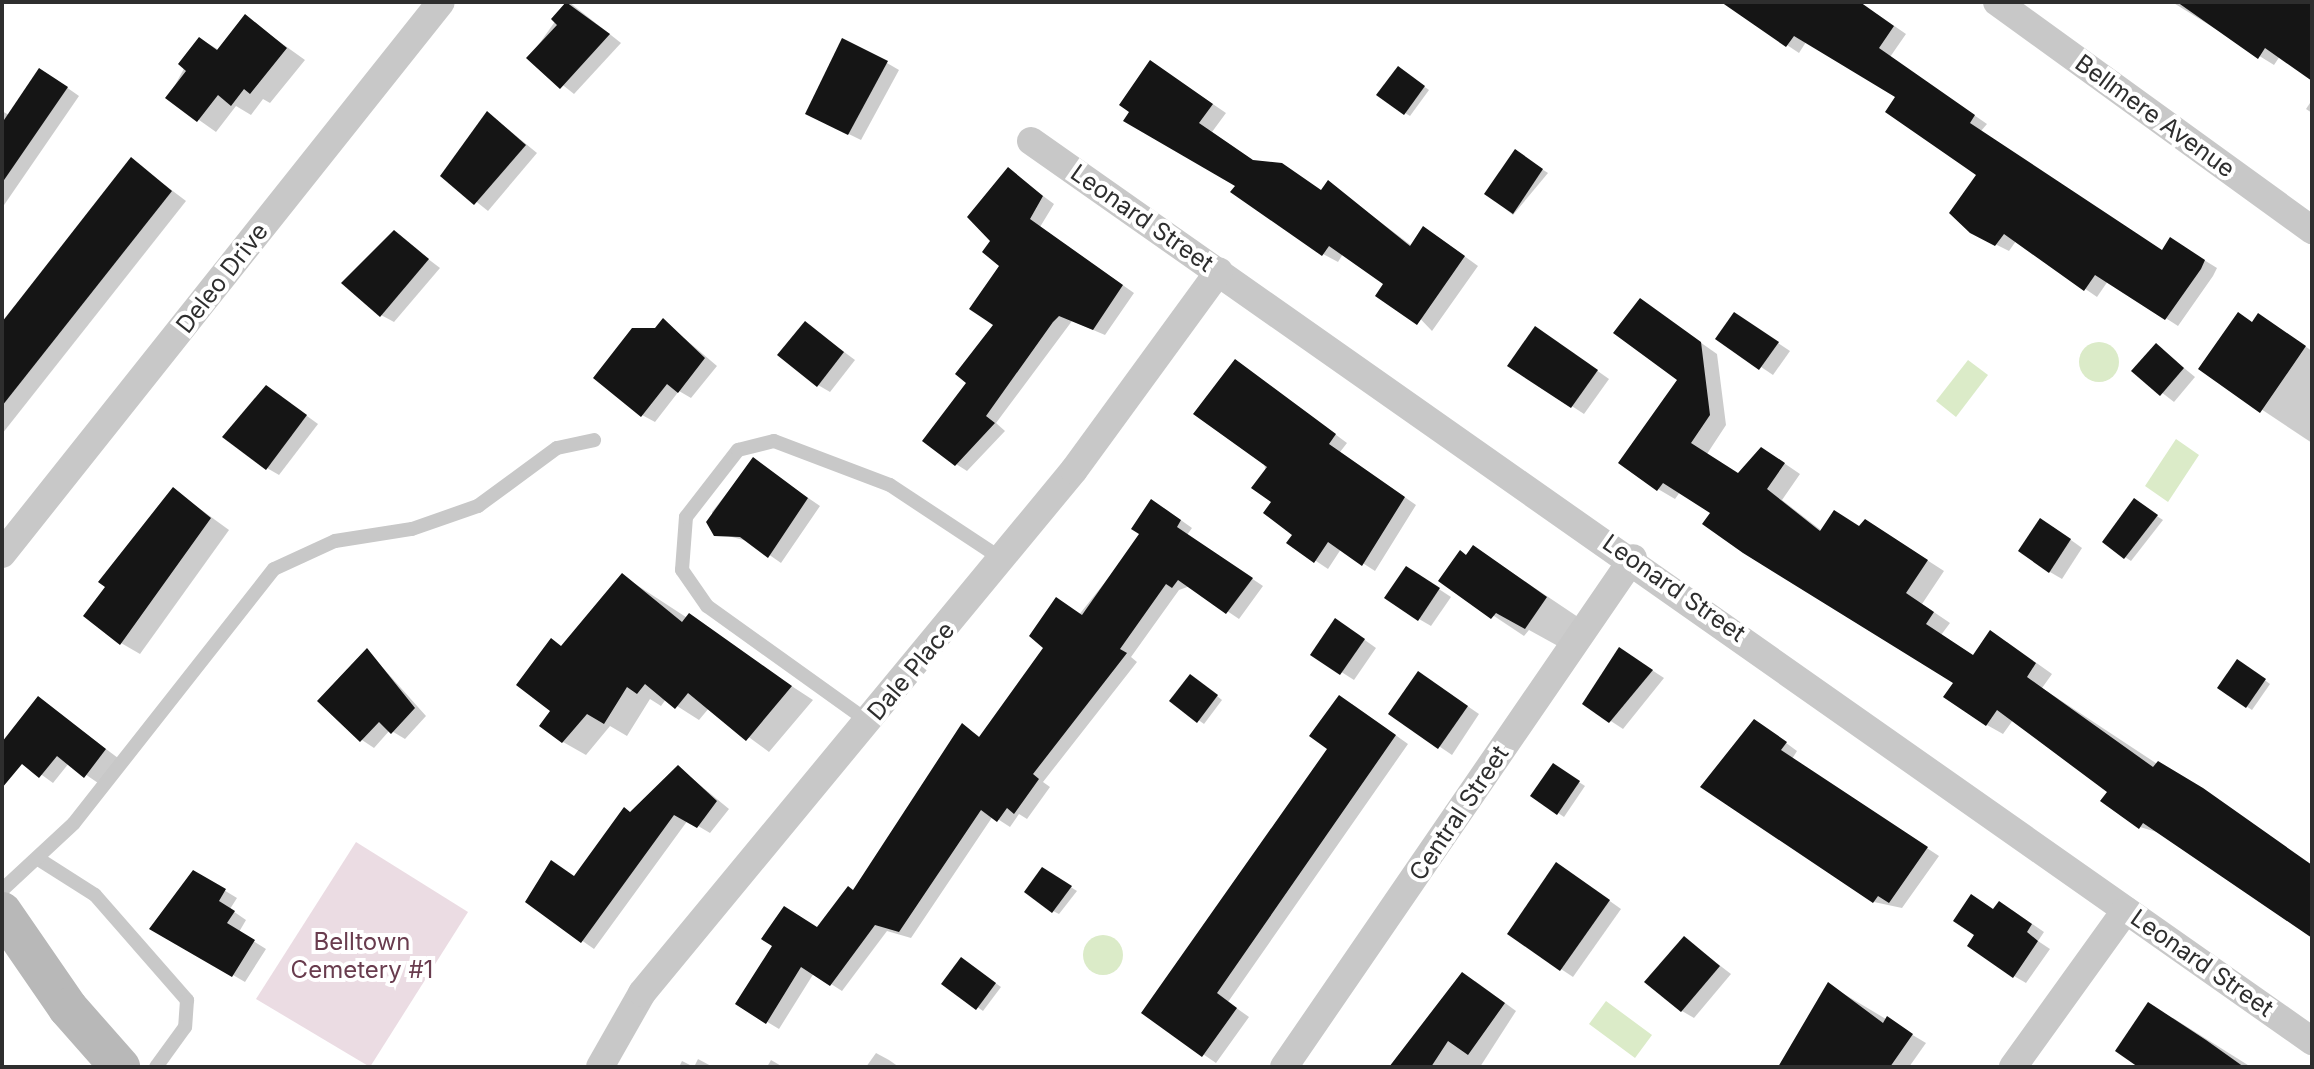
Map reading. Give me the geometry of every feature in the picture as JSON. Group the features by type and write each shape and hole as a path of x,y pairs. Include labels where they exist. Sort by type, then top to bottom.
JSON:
{"street":[{"name":"Deleo Drive","path":"2,554 441,2"},
{"name":"Bellmere Avenue","path":"1997,2 2312,230"},
{"name":"Leonard Street","path":"1031,141 1633,558 2312,1041"},
{"name":"Dale Place","path":"600,1067 642,993 1002,559 1219,271"},
{"name":"Central Street","path":"1284,1067 1633,558"},
{"path":"2013,1067 2126,910"},
{"path":"4,916 120,1067"}],"lane":[{"path":"4,916 40,860 274,569 335,541 412,529 478,506 557,448 594,440"},
{"path":"869,722 707,606 682,570 686,517 738,450 774,441 890,485 1002,559"},
{"path":"40,860 95,895 121,934 187,1000 185,1027 156,1067"}],"green space":[{"name":"Belltown Cemetery #1","path":"356,842 468,912 370,1067 256,999"}],"shaded area":[{"path":"2099,342 2113,348 2119,362 2113,376 2099,382 2085,376 2079,362 2085,348"},
{"path":"1968,360 1988,375 1956,417 1936,401"},
{"path":"2176,439 2199,455 2168,502 2145,486"},
{"path":"1103,935 1117,941 1123,955 1117,969 1103,975 1089,969 1083,955 1089,941"},
{"path":"1606,1001 1652,1035 1635,1058 1589,1024"}],"building":[{"path":"566,2 610,34 560,89 526,58 557,25 551,19"},
{"path":"1721,2 1860,2 1894,26 1879,48 1975,115 1970,123 2162,250 2170,237 2205,260 2201,269 2165,320 2095,275 2084,291 2004,234 1995,246 1970,233 1949,213 1976,175 1885,112 1895,97 1794,36 1786,47"},
{"path":"2177,2 2312,2 2312,81 2265,48 2258,59"},
{"path":"245,14 287,48 250,94 244,89 231,106 218,95 197,122 165,98 186,71 178,64 199,37 217,50"},
{"path":"842,38 888,61 848,135 805,114"},
{"path":"1150,60 1213,104 1199,123 1253,160 1282,163 1321,190 1328,180 1410,246 1423,226 1465,256 1417,325 1375,296 1383,284 1329,246 1322,256 1230,192 1235,186 1123,121 1129,112 1119,105"},
{"path":"1398,66 1425,86 1404,115 1376,95"},
{"path":"39,68 68,87 2,183 2,123"},
{"path":"487,111 526,145 474,205 440,176"},
{"path":"1515,149 1543,169 1513,214 1484,194"},
{"path":"131,157 172,191 2,406 2,322"},
{"path":"1008,167 1043,196 1030,219 1123,285 1093,330 1059,316 1053,322 986,416 995,423 955,466 922,441 966,383 955,374 993,325 969,309 999,266 982,252 990,241 967,217"},
{"path":"394,230 429,259 380,317 341,283"},
{"path":"1640,298 1701,342 1710,415 1691,443 1738,473 1761,447 1785,463 1767,489 1820,531 1834,510 1859,526 1865,519 1928,560 1906,593 1934,612 1926,624 1973,655 1990,630 2036,663 2027,677 2153,767 2158,761 2203,788 2312,865 2312,938 2143,823 2139,829 2100,801 2107,792 1997,710 1986,726 1943,697 1953,683 1743,553 1702,524 1710,513 1663,483 1657,491 1618,463 1677,380 1613,333"},
{"path":"1734,312 1779,342 1759,370 1715,339"},
{"path":"2238,312 2252,322 2258,313 2306,346 2260,413 2198,369"},
{"path":"663,318 705,358 678,393 667,384 641,417 593,378 632,328 655,328"},
{"path":"805,321 844,352 817,387 777,355"},
{"path":"1535,326 1598,370 1571,408 1507,366"},
{"path":"2156,343 2184,368 2160,396 2131,371"},
{"path":"1235,359 1336,434 1329,444 1405,497 1362,566 1328,542 1314,563 1286,543 1292,535 1263,513 1271,502 1251,488 1267,467 1193,414"},
{"path":"266,385 307,415 266,470 222,437"},
{"path":"753,457 808,498 768,558 740,537 714,536 706,522"},
{"path":"173,487 211,518 120,645 83,616 105,587 98,582"},
{"path":"2134,498 2158,515 2124,559 2102,542"},
{"path":"1151,499 1181,520 1177,527 1253,578 1226,614 1178,580 1172,588 1166,584 1120,649 1127,653 1033,774 1039,779 1014,814 1007,808 997,822 981,810 899,932 875,925 830,986 801,967 766,1024 735,1004 772,946 761,939 784,906 817,927 848,886 853,890 962,723 979,737 1043,648 1029,636 1056,597 1082,615 1139,534 1131,529"},
{"path":"2040,518 2071,539 2049,573 2018,551"},
{"path":"1473,545 1547,597 1525,629 1496,613 1491,619 1438,581 1460,550 1466,555"},
{"path":"1406,566 1440,588 1418,621 1384,598"},
{"path":"622,573 682,622 689,613 792,686 746,741 688,693 675,709 645,684 637,694 627,687 604,724 587,714 562,743 539,726 550,711 516,685 551,638 561,646"},
{"path":"1335,618 1365,639 1340,675 1310,655"},
{"path":"1619,647 1653,670 1609,723 1582,704"},
{"path":"367,648 415,708 391,734 379,722 360,742 317,701"},
{"path":"2237,659 2266,679 2246,708 2217,688"},
{"path":"1418,671 1468,706 1438,749 1388,714"},
{"path":"1190,674 1218,695 1197,723 1169,701"},
{"path":"1339,695 1396,735 1217,993 1237,1008 1202,1057 1141,1013 1327,749 1309,736"},
{"path":"38,696 106,749 84,778 57,756 39,778 22,764 2,788 2,742"},
{"path":"1754,719 1787,742 1781,750 1928,847 1889,903 1878,896 1873,903 1700,787"},
{"path":"1553,763 1580,781 1557,815 1530,796"},
{"path":"678,765 717,801 697,828 674,815 581,943 525,902 551,860 574,876 624,807 630,812"},
{"path":"1556,862 1610,900 1560,971 1507,934"},
{"path":"1042,867 1072,886 1052,913 1024,892"},
{"path":"193,870 226,889 219,901 235,911 227,923 255,940 232,977 149,929"},
{"path":"1971,894 1993,909 1999,901 2032,924 2027,932 2038,941 2013,978 1967,946 1974,935 1953,921"},
{"path":"1684,936 1720,966 1681,1012 1644,982"},
{"path":"961,957 996,983 976,1010 941,984"},
{"path":"1462,972 1505,1003 1468,1055 1448,1041 1431,1067 1389,1067"},
{"path":"1828,982 1883,1023 1887,1016 1913,1034 1890,1067 1778,1067"},
{"path":"2148,1002 2244,1067 2138,1067 2115,1051"}]}
